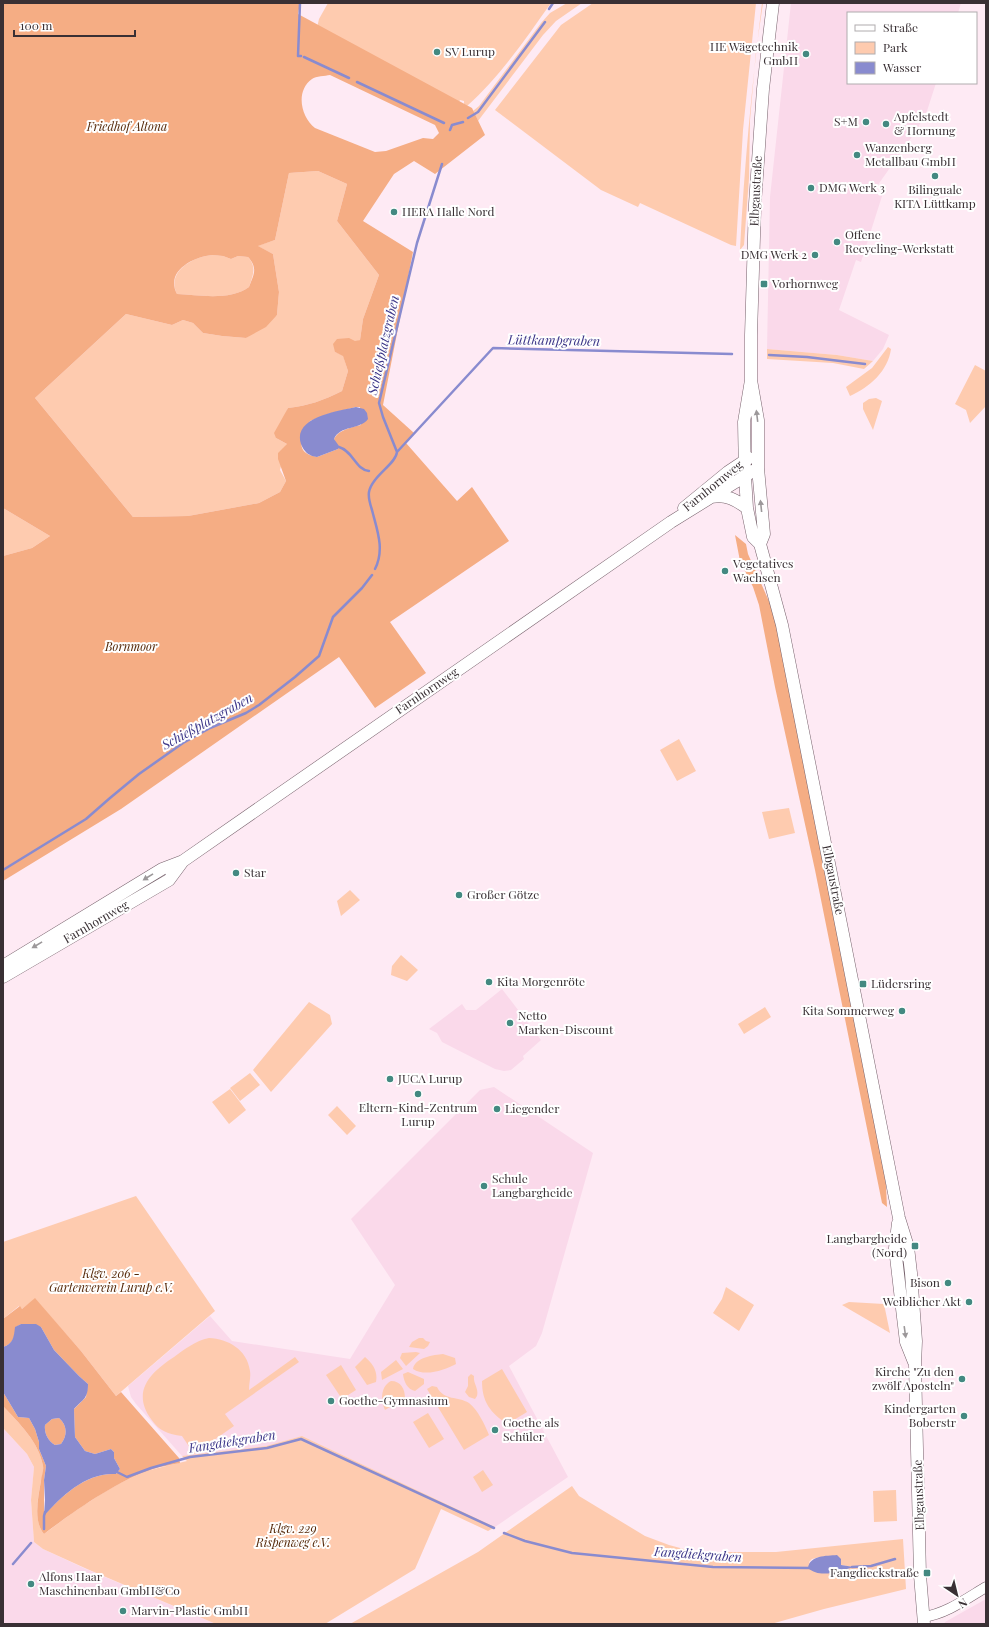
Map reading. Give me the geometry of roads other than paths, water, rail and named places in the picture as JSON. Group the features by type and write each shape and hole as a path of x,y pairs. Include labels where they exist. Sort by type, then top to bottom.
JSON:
{"main road":[{"name":"Elbgaustraße","path":"773,3 763,89 755,204 751,380 744,422 744,460 747,508 753,537 760,544 784,631 899,1218 895,1248 906,1342 915,1365 920,1575 923,1620"},
{"name":"Elbgaustraße","path":"751,380 758,420 758,468 764,534 760,544"},
{"name":"Farnhornweg","path":"671,522 686,506 744,460 758,452"},
{"name":"Farnhornweg","path":"3,966 162,869 183,861 671,522 758,468"},
{"path":"712,497 719,495 730,498 747,508"},
{"name":"Farnhornweg","path":"3,977 169,880 183,861"}],"street":[{"path":"923,1620 944,1612 986,1587"}],"water":[{"path":"356,407 364,409 367,413 368,419 360,425 345,429 337,435 334,439 339,446 338,449 317,457 309,455 305,451 301,444 300,435 303,427 310,421 329,413"},
{"path":"21,1324 36,1324 41,1327 54,1350 88,1384 86,1396 74,1409 75,1437 85,1451 95,1454 111,1449 114,1452 114,1458 120,1469 116,1474 105,1474 95,1477 76,1486 59,1500 44,1516 44,1480 46,1466 39,1449 39,1442 35,1429 29,1418 18,1417 3,1392 3,1347 11,1342 15,1327","holes":["59,1418 62,1421 66,1434 61,1444 55,1445 47,1436 45,1425 52,1419"]},
{"path":"837,1555 841,1559 841,1565 854,1567 824,1574 808,1568 809,1564 815,1558"}],"waterway":[{"name":"Schießplatzgraben","path":"300,3 298,56 301,56"},
{"path":"549,9 553,3"},
{"path":"468,118 478,112 545,22"},
{"name":"Schießplatzgraben","path":"304,57 349,78"},
{"name":"Schießplatzgraben","path":"357,82 444,123"},
{"name":"Schießplatzgraben","path":"450,130 452,125 463,122"},
{"name":"Schießplatzgraben","path":"375,569 378,562 380,547 378,532 369,501 369,492 374,481 393,461 397,452 379,403 417,243 442,164"},
{"name":"Lüttkampgraben","path":"397,452 493,348 732,354"},
{"name":"Lüttkampgraben","path":"769,355 807,357 865,364"},
{"path":"339,447 348,452 357,464 369,471"},
{"name":"Schießplatzgraben","path":"3,870 86,819 139,774 183,743 210,728 246,713 259,705 295,677 319,656 333,617 362,588 372,575"},
{"name":"Fangdiekgraben","path":"115,1471 127,1477 151,1468 190,1457 267,1448 301,1439 494,1528"},
{"name":"Fangdiekgraben","path":"44,1529 45,1512"},
{"name":"Fangdiekgraben","path":"504,1533 525,1541 572,1553 713,1567 811,1568"},
{"name":"Fangdiekgraben","path":"13,1564 31,1543"},
{"name":"Fangdiekgraben","path":"852,1567 871,1566 895,1559"}],"place":[{"name":"SV Lurup","path":"437,52"},
{"name":"HE Wägetechnik GmbH","path":"806,54"},
{"name":"S+M","path":"866,122"},
{"name":"Apfelstedt & Hornung","path":"886,124"},
{"name":"Wanzenberg Metallbau GmbH","path":"857,155"},
{"name":"Bilinguale KITA Lüttkamp","path":"935,176"},
{"name":"DMG Werk 3","path":"811,188"},
{"name":"HERA Halle Nord","path":"394,212"},
{"name":"Offene Recycling-Werkstatt","path":"837,242"},
{"name":"DMG Werk 2","path":"815,255"},
{"name":"Vorhornweg","path":"764,284"},
{"name":"Vegetatives Wachsen","path":"725,571"},
{"name":"Star","path":"236,873"},
{"name":"Großer Götze","path":"459,895"},
{"name":"Kita Morgenröte","path":"489,982"},
{"name":"Lüdersring","path":"863,984"},
{"name":"Kita Sommerweg","path":"902,1011"},
{"name":"Netto Marken-Discount","path":"510,1023"},
{"name":"JUCA Lurup","path":"390,1079"},
{"name":"Eltern-Kind-Zentrum Lurup","path":"418,1094"},
{"name":"Liegender","path":"497,1109"},
{"name":"Schule Langbargheide","path":"484,1186"},
{"name":"Langbargheide (Nord)","path":"915,1246"},
{"name":"Bison","path":"948,1283"},
{"name":"Weiblicher Akt","path":"969,1302"},
{"name":"Kirche \"Zu den zwölf Aposteln\"","path":"962,1379"},
{"name":"Goethe-Gymnasium","path":"331,1401"},
{"name":"Kindergarten Boberstr","path":"964,1416"},
{"name":"Goethe als Schüler","path":"495,1430"},
{"name":"Fangdieckstraße","path":"927,1573"},
{"name":"Alfons Haar Maschinenbau GmbH&Co","path":"31,1584"},
{"name":"Marvin-Plastic GmbH","path":"123,1611"}],"park label":[{"name":"Friedhof Altona","path":"127,127"},
{"name":"Bornmoor","path":"131,647"},
{"name":"Klgv. 206 - Gartenverein Lurup e.V.","path":"111,1281"},
{"name":"Klgv. 229 Rispenweg e.V.","path":"293,1536"}]}
